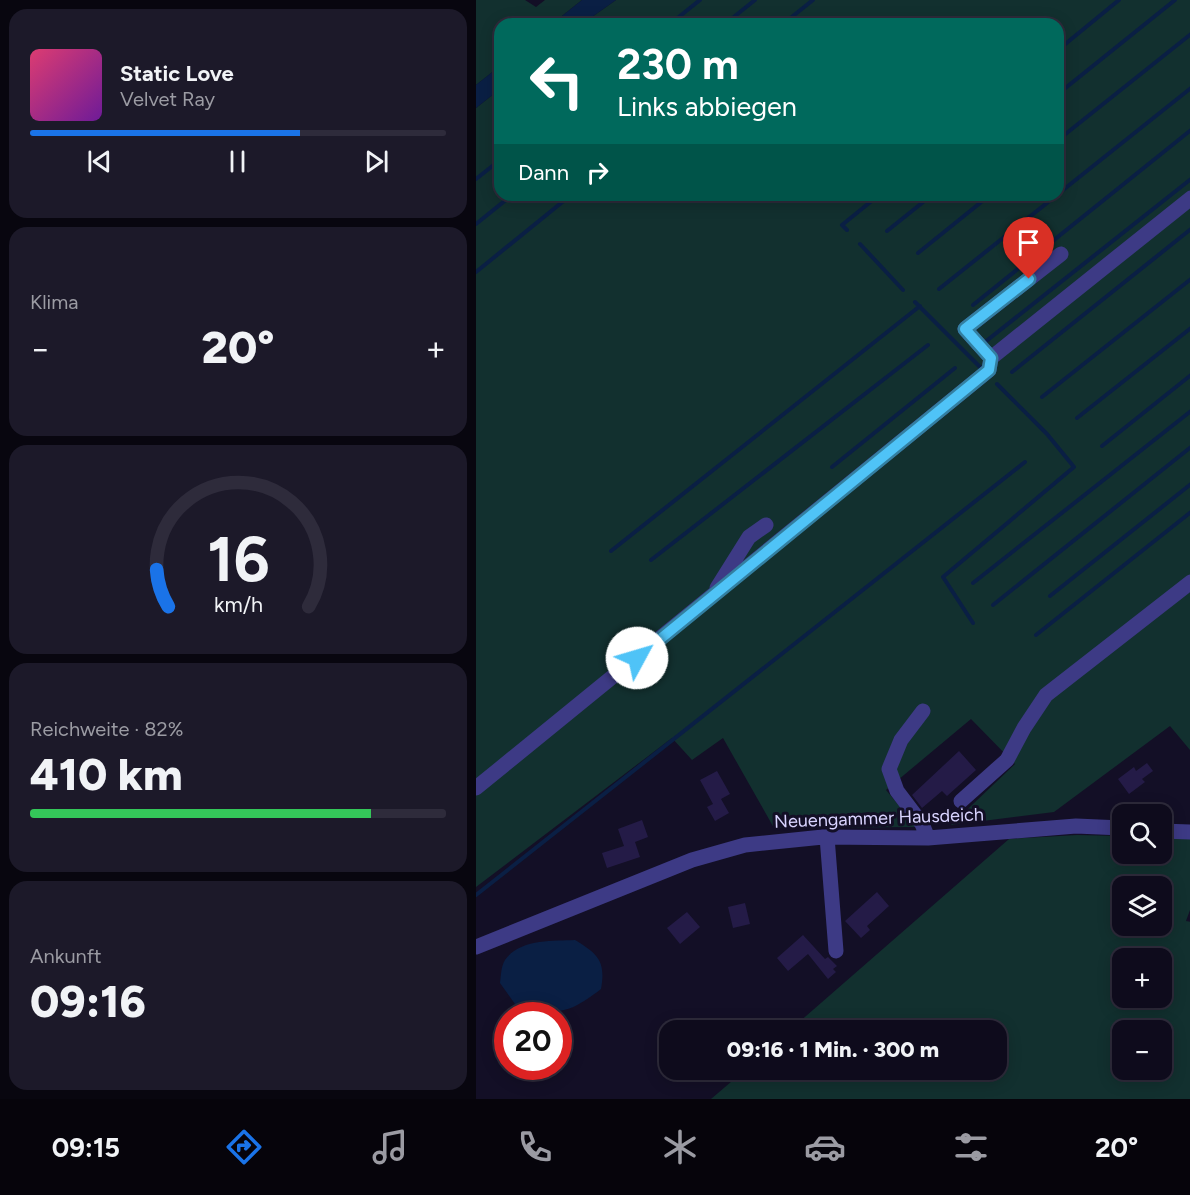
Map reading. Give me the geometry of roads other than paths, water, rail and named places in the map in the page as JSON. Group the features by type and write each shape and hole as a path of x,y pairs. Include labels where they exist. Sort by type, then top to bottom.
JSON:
{"street":[{"path":"476,788 989,370 991,358 1190,198"},
{"path":"991,358 965,329 1061,254"},
{"path":"708,600 749,537 766,525"},
{"path":"961,801 1007,760 1024,728 1046,695 1190,582"},
{"path":"923,711 901,740 889,769 897,791 922,824 928,838"},
{"name":"Neuengammer Hausdeich","path":"476,947 692,860 745,845 827,837 928,838 1076,826 1112,828"},
{"path":"1172,831 1190,832"},
{"path":"827,837 836,951"}],"water":[{"path":"582,0 616,0 590,18 560,18"},
{"path":"494,71 494,94 476,108 476,85"},
{"path":"575,940 595,954 601,965 601,989 572,1008 572,1002 514,1002 500,983 505,960 519,948 547,941"}],"waterway":[{"path":"678,18 700,0"},
{"path":"732,18 755,0"},
{"path":"790,18 813,0"},
{"path":"1064,45 1119,0"},
{"path":"1064,89 1175,0"},
{"path":"1064,135 1191,34"},
{"path":"1064,189 1191,88"},
{"path":"973,305 1191,130"},
{"path":"476,179 494,165"},
{"path":"985,342 1191,179"},
{"path":"476,224 505,201"},
{"path":"476,272 564,201"},
{"path":"847,230 842,225 872,201"},
{"path":"887,231 924,201"},
{"path":"918,253 983,201"},
{"path":"939,289 1049,201"},
{"path":"1012,372 1191,229"},
{"path":"860,244 903,290"},
{"path":"1042,397 1191,279"},
{"path":"915,302 982,369"},
{"path":"611,551 920,306"},
{"path":"1077,418 1191,328"},
{"path":"651,560 928,345"},
{"path":"832,467 955,368"},
{"path":"1102,446 1191,375"},
{"path":"973,623 943,577 1074,467 1047,434 997,384"},
{"path":"973,583 1191,411"},
{"path":"993,605 1191,447"},
{"path":"476,895 1025,462"},
{"path":"1050,596 1191,484"},
{"path":"1036,635 1191,512"}]}
